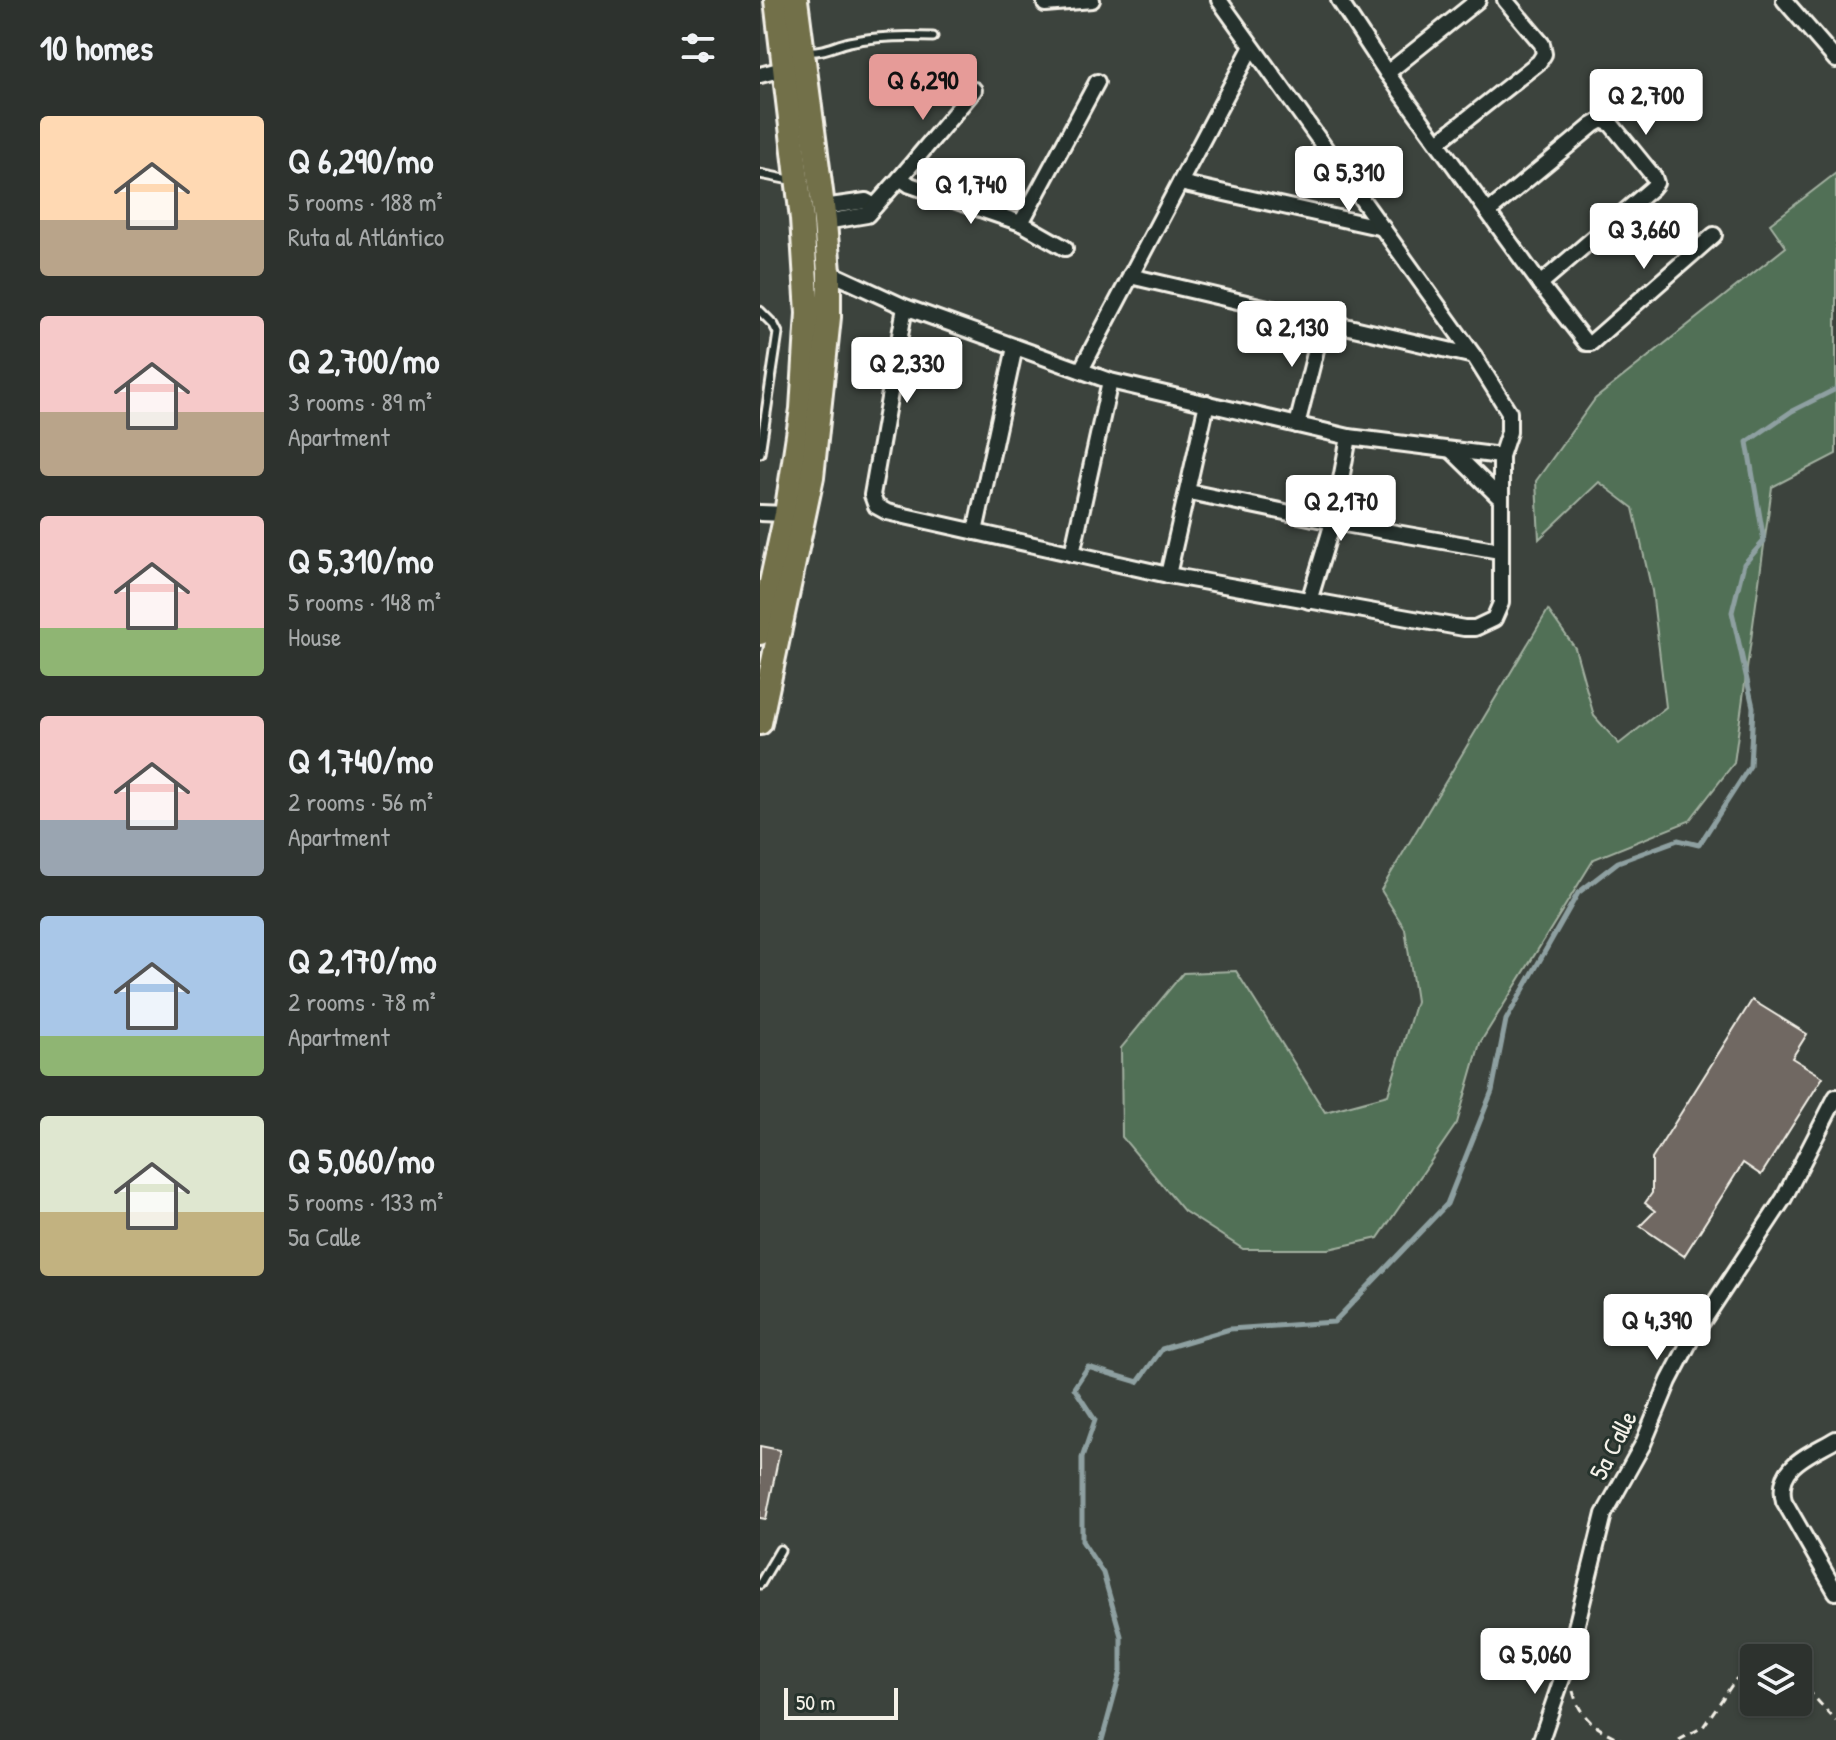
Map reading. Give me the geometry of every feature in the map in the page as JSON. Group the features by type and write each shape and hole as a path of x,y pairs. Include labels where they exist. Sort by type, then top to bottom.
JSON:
{"highway":[{"path":"760,723 812,477 829,317 824,215 796,0"},
{"path":"760,633 766,583 786,514 802,409 808,313 798,182 774,14"}],"street":[{"path":"1045,4 1092,0"},
{"path":"905,307 872,495 876,506 887,512 1168,575 1309,601 1464,628 1475,628 1494,619 1501,603 1501,456 1509,432 1509,412 1474,356 1219,0"},
{"path":"1339,0 1387,73 1581,340 1591,343 1714,235"},
{"path":"1387,73 1478,0"},
{"path":"1438,142 1539,62 1544,54 1542,44 1505,0"},
{"path":"1784,0 1836,60"},
{"path":"1081,370 1251,48"},
{"path":"760,75 783,69"},
{"path":"1021,223 1097,82"},
{"path":"824,215 867,215 974,90"},
{"path":"1488,212 1602,120 1611,124 1654,177 1656,183 1652,188 1540,284"},
{"path":"900,178 910,185 1021,223 1065,248"},
{"path":"1180,183 1383,228"},
{"path":"829,272 905,307 1110,381 1349,437 1501,456"},
{"path":"1130,276 1474,356"},
{"path":"1297,425 1323,322"},
{"path":"975,532 1015,347"},
{"path":"1072,554 1110,381"},
{"path":"1168,575 1207,403"},
{"path":"1309,601 1333,522 1349,437"},
{"path":"1451,450 1501,499"},
{"path":"1189,492 1333,522 1500,551"},
{"path":"760,513 786,514"},
{"name":"5a Calle","path":"1541,1740 1567,1664 1604,1514 1643,1444 1669,1381 1691,1339 1784,1198 1836,1097"},
{"path":"1836,1439 1792,1465 1783,1479 1784,1501 1836,1592"},
{"path":"1821,1566 1836,1557"}],"lane":[{"path":"803,51 818,53 847,43 889,36 933,37"},
{"path":"760,174 798,182"},
{"path":"760,311 778,333 760,453"},
{"path":"760,1584 780,1550"}],"path":[{"path":"1567,1664 1574,1697 1583,1717 1622,1740"},
{"path":"1679,1740 1703,1727 1740,1677"},
{"path":"1812,1694 1836,1721"}],"green space":[{"path":"1836,173 1836,454 1772,487 1734,763 1689,821 1594,859 1480,1043 1457,1123 1378,1238 1329,1249 1243,1249 1184,1211 1122,1137 1121,1048 1183,973 1236,971 1325,1112 1388,1095 1416,1001 1405,929 1381,890 1548,610 1575,648 1594,716 1619,744 1666,707 1652,591 1633,508 1599,482 1539,539 1536,481 1595,399 1786,247 1770,224"}],"building":[{"path":"1752,1000 1807,1034 1792,1058 1823,1077 1761,1175 1743,1163 1684,1256 1640,1226 1655,1211 1645,1203 1652,1193 1652,1159"},
{"path":"760,1446 780,1450 766,1519 760,1518"}],"waterway":[{"path":"1102,1740 1121,1671 1121,1636 1103,1573 1082,1541 1082,1458 1095,1420 1074,1388 1088,1367 1138,1382 1162,1349 1230,1329 1334,1322 1447,1204 1492,1091 1506,1020 1578,893 1618,862 1678,840 1699,845 1750,766 1753,707 1732,612 1744,564 1764,541 1747,442 1792,411 1836,389"}]}
